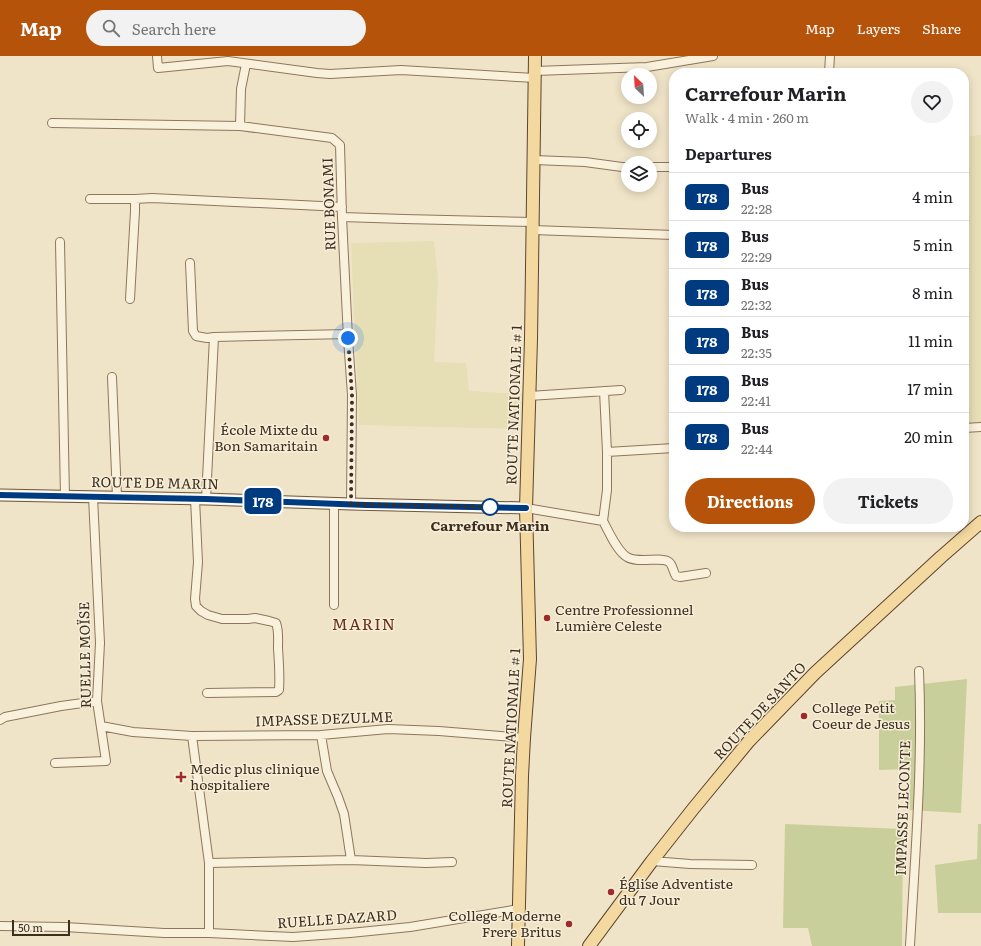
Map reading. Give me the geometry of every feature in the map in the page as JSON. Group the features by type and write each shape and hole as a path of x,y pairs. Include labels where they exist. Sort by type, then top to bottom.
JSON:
{"main road":[{"name":"ROUTE NATIONALE # 1","path":"518,946 524,738 530,659 526,508 533,226 535,56"},
{"name":"ROUTE DE MARIN","path":"0,495 526,508"},
{"name":"ROUTE DE SANTO","path":"589,946 693,809 749,741 815,673 981,522"}],"street":[{"path":"157,56 158,68 228,61 330,74 401,70 535,74 647,67 713,56"},
{"path":"829,68 830,56"},
{"path":"240,126 241,89 246,64"},
{"name":"RUE BONAMI","path":"52,123 240,126 332,138 340,145 342,217 352,395 351,504"},
{"path":"534,160 585,162 621,167"},
{"path":"657,167 669,167"},
{"path":"90,199 152,198 342,207"},
{"path":"130,299 135,199"},
{"path":"342,217 404,219 669,235"},
{"path":"60,242 65,496"},
{"path":"190,263 193,330 196,336 207,338 348,334"},
{"path":"207,693 276,692 279,690 280,678 276,623 255,618 235,619 215,617 208,615 196,606 195,599 201,499 214,337"},
{"path":"112,377 117,497"},
{"path":"529,396 621,390"},
{"path":"604,391 607,490 603,521 620,550 632,560 669,561 676,576 680,577 706,573"},
{"path":"969,428 981,427"},
{"path":"607,452 669,448"},
{"name":"RUELLE MOÏSE","path":"55,763 106,761 97,701 100,643 93,497"},
{"path":"334,504 334,605"},
{"path":"526,508 603,521"},
{"name":"IMPASSE LECONTE","path":"910,946 919,788 919,671"},
{"path":"0,720 5,717 61,706 97,701"},
{"name":"IMPASSE DEZULME","path":"101,726 133,732 192,736 321,736 388,729 439,731 524,738"},
{"path":"192,736 209,863 209,933"},
{"path":"321,736 327,771 344,814 351,860"},
{"path":"209,863 351,860 452,862"},
{"path":"652,862 752,866"},
{"name":"RUELLE DAZARD","path":"0,926 65,927 164,933 209,933 293,937 410,927 519,909"}],"shaded area":[{"path":"981,135 981,422 969,423 969,136"},
{"path":"434,241 438,279 434,362 466,363 469,391 523,394 519,429 359,425 351,243"}],"green space":[{"path":"967,679 961,813 908,810 911,769 879,770 879,701 895,700 895,687"},
{"path":"785,824 903,829 902,946 812,946 808,928 783,928"},
{"path":"978,824 981,824 981,913 938,913 935,865 977,859"}],"bus line":[{"name":"178","path":"0,495 526,508"}],"place":[{"name":"École Mixte du Bon Samaritain","path":"326,438"},
{"name":"Carrefour Marin","path":"490,507"},
{"name":"Centre Professionnel Lumière Celeste","path":"547,618"},
{"name":"College Petit Coeur de Jesus","path":"804,716"},
{"name":"Medic plus clinique hospitaliere","path":"181,777"},
{"name":"Église Adventiste du 7 Jour","path":"611,892"},
{"name":"College Moderne Frere Britus","path":"569,924"}],"district":[{"name":"MARIN","path":"364,624"}],"route":[{"path":"348,338 352,395 351,504 490,507"}]}
